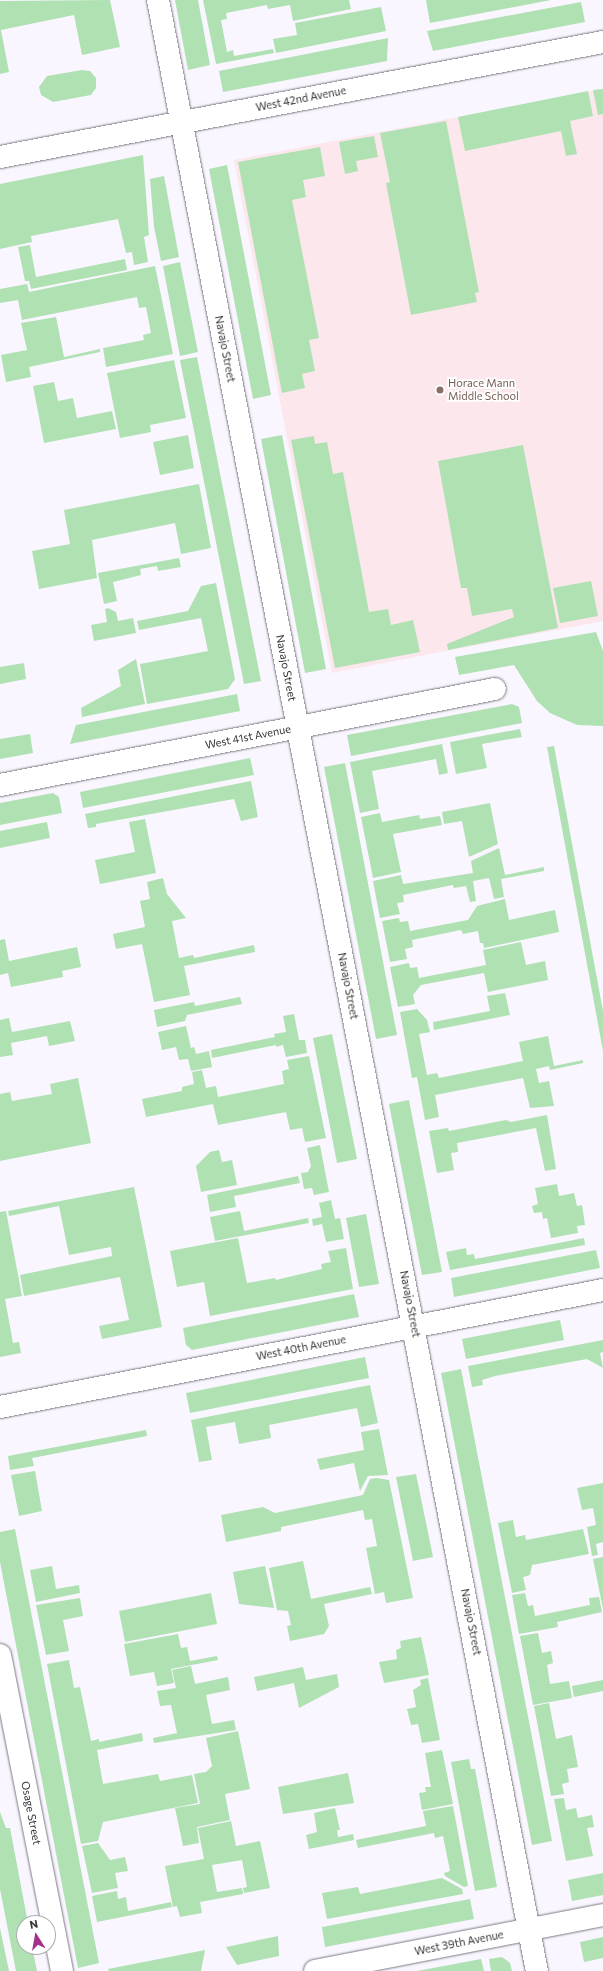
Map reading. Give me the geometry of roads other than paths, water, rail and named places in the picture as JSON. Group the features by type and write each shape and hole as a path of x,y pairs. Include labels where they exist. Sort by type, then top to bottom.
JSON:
{"street":[{"name":"Navajo Street","path":"158,0 537,1971"},
{"name":"West 42nd Avenue","path":"0,157 603,42"},
{"name":"West 41st Avenue","path":"0,785 495,689"},
{"name":"West 40th Avenue","path":"0,1407 603,1290"},
{"name":"Osage Street","path":"0,1655 62,1971"},
{"name":"West 39th Avenue","path":"315,1971 603,1916"}],"place":[{"name":"Horace Mann Middle School","path":"440,390"}]}
